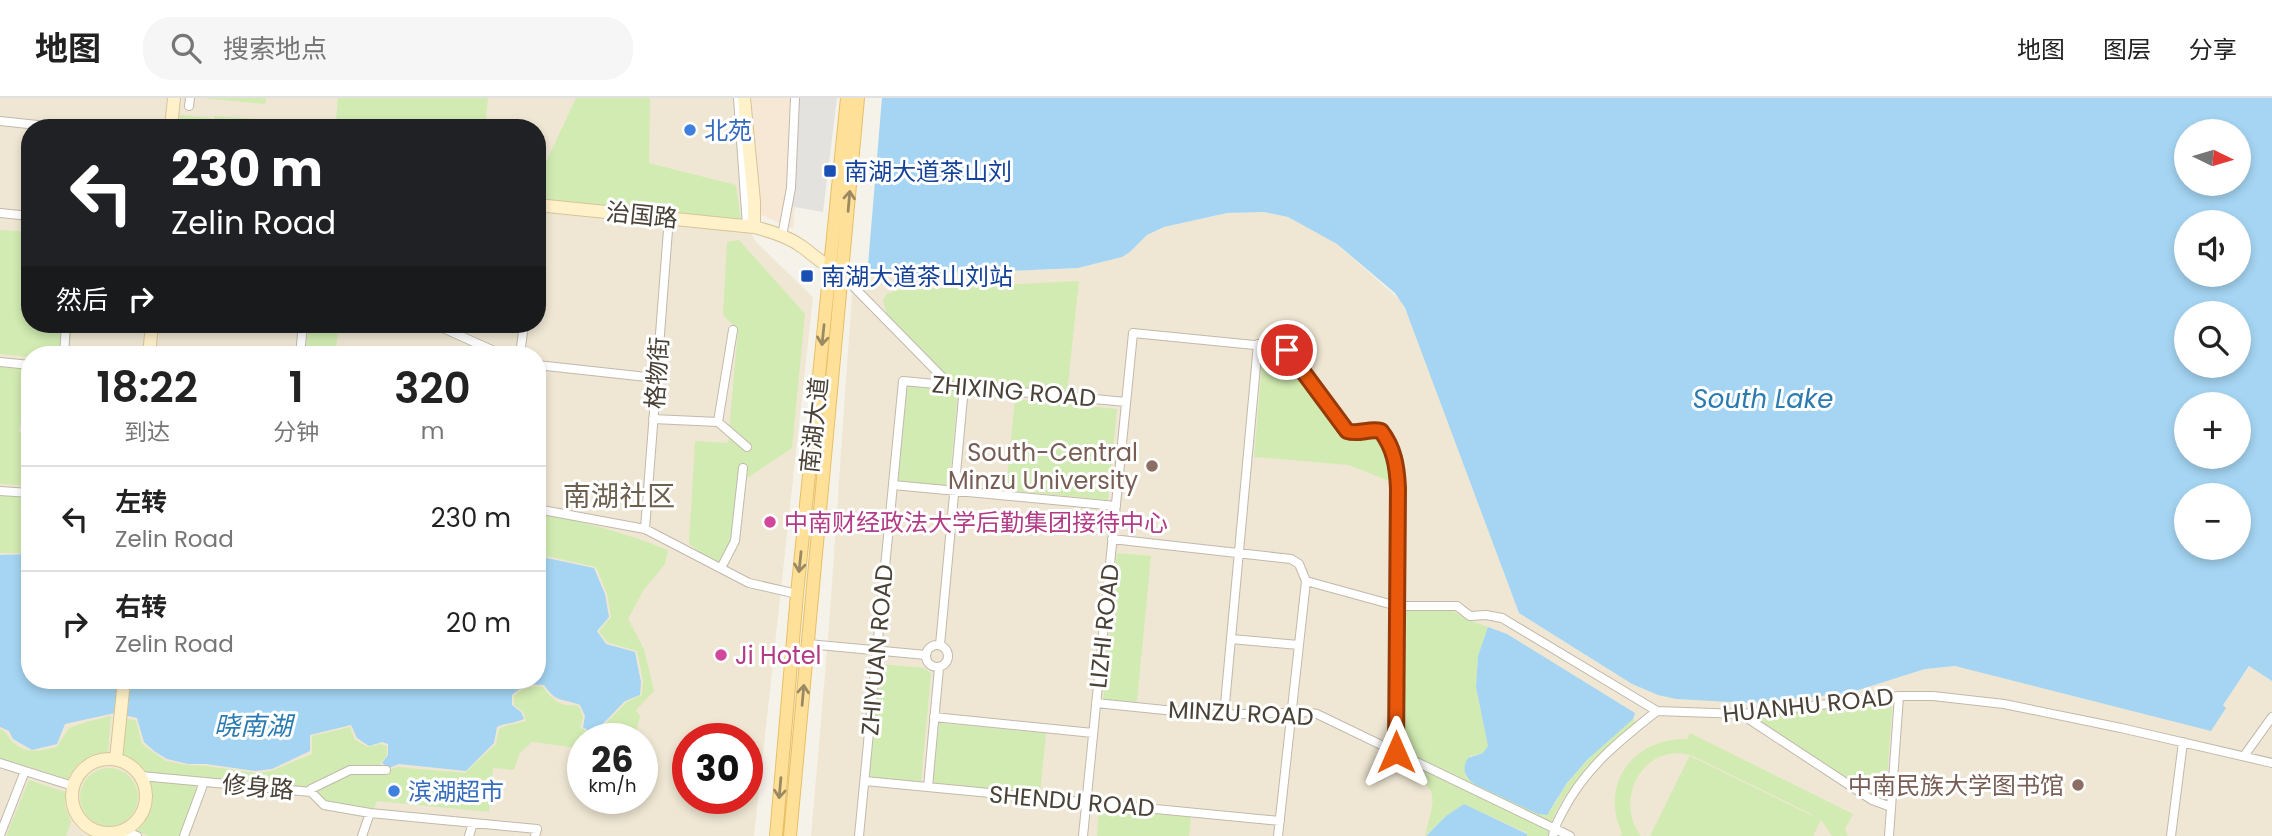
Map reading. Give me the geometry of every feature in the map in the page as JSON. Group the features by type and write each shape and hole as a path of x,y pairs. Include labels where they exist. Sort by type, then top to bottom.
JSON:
{"main road":[{"path":"172,119 174,98"},
{"path":"744,98 754,201 750,226"},
{"name":"南湖大道","path":"790,836 838,270 847,98"},
{"name":"南湖大道","path":"776,836 797,594 858,98"},
{"name":"治国路","path":"546,206 750,226 772,231 799,244 838,270"},
{"path":"116,760 123,689"},
{"path":"101,759 116,760 127,763 141,776 146,792 144,810 134,824 123,831 95,834 78,818 71,797 73,786 77,776 90,764 101,759"}],"street":[{"path":"738,98 750,226"},
{"path":"782,236 791,188 795,98"},
{"path":"0,121 21,123"},
{"path":"0,213 21,215"},
{"name":"格物街","path":"645,528 669,217"},
{"path":"838,270 951,385"},
{"path":"718,422 733,330"},
{"path":"454,333 483,346"},
{"name":"LIZHI ROAD","path":"1083,836 1133,333 1258,344"},
{"path":"1224,715 1258,344 1287,350 1347,431 1381,431 1393,451 1398,468 1396,752"},
{"path":"0,362 21,364"},
{"path":"546,366 656,378"},
{"name":"ZHIXING ROAD","path":"902,381 1126,402"},
{"name":"ZHIYUAN ROAD","path":"859,836 902,381"},
{"path":"940,645 964,387"},
{"path":"653,419 718,422 747,447"},
{"path":"721,569 735,541 743,468"},
{"path":"893,485 1116,506"},
{"path":"0,491 21,492"},
{"path":"546,511 645,528 749,583 797,594"},
{"path":"1112,539 1294,559 1299,564 1306,581 1278,836"},
{"name":"HUANHU ROAD","path":"1306,581 1397,606 1457,606 1470,616 1502,618 1657,711 1741,714 1899,696 1933,696 2004,704 2272,763"},
{"path":"1231,639 1299,645"},
{"path":"808,644 926,655"},
{"path":"940,645 947,649 949,657 946,664 939,668 928,663 926,655 932,646 940,645"},
{"path":"928,787 939,668"},
{"path":"1889,836 1899,696"},
{"name":"MINZU ROAD","path":"1096,703 1224,715 1310,712 1560,834"},
{"path":"1560,834 1573,793 1598,761 1657,711"},
{"path":"1741,714 1872,800 1891,807"},
{"path":"934,717 1093,733"},
{"path":"2244,756 2272,717"},
{"path":"2171,836 2183,742"},
{"path":"0,763 73,786"},
{"path":"311,789 351,770 386,770"},
{"path":"0,835 25,771"},
{"name":"修身路","path":"141,776 311,792 324,805 370,813 537,829 535,836"},
{"name":"SHENDU ROAD","path":"864,781 1280,821"},
{"path":"184,836 204,782"},
{"path":"362,836 370,813"},
{"path":"468,836 473,823"},
{"path":"123,831 137,836"}],"shaded area":[{"path":"0,98 738,98 747,226 756,242 813,297 763,754 763,723 672,723 672,814 756,814 754,836 0,836"},
{"path":"745,98 805,98 793,229 757,213"},
{"path":"795,98 837,98 823,212 788,206"},
{"name":"South-Central Minzu University","path":"1264,212 1288,217 1337,244 1400,300 1519,613 1632,684 1658,695 1852,692 1925,669 1955,666 2226,708 2222,705 2250,666 2272,681 2272,836 811,836 828,640 852,294 867,277 1078,268 1122,257 1147,235 1164,227 1227,213"}],"green space":[{"path":"203,98 266,98 265,104"},
{"path":"338,98 488,98 486,119 336,119"},
{"path":"576,98 650,98 649,163 736,185 741,221 546,201 546,162"},
{"path":"180,115 212,118 212,119 180,119"},
{"path":"214,116 258,119 214,119"},
{"path":"0,230 21,231 21,333 71,333 70,346 21,346 21,356 0,354"},
{"path":"739,240 805,314 792,448 737,485 735,541 723,569 689,544 695,441 728,443 738,330 723,315 727,242"},
{"path":"1079,281 1067,393 953,382 887,315 883,301 886,294 898,290"},
{"path":"308,333 338,333 336,346 306,346"},
{"path":"1263,352 1278,353 1286,357 1342,432 1353,438 1371,433 1379,434 1387,453 1391,479 1386,480 1349,465 1254,457"},
{"path":"0,367 21,369 21,485 0,484"},
{"path":"907,386 958,391 949,486 898,482"},
{"path":"1015,399 1117,409 1108,500 1006,490"},
{"path":"0,494 21,496 21,553 0,553"},
{"path":"546,515 604,528 668,550 665,564 643,591 628,619 644,649 654,691 636,710 640,716 638,723 606,723 628,701 642,695 643,681 637,651 607,642 599,631 611,617 607,594 596,567 546,556"},
{"path":"1117,553 1151,556 1137,702 1103,699"},
{"path":"1402,610 1453,611 1488,627 1478,656 1476,687 1488,746 1483,753 1470,756 1465,776 1476,785 1544,815 1552,809 1567,784 1588,760 1627,723 1633,719 1636,722 1597,759 1571,789 1552,820 1548,836 1527,836 1527,833 1464,804 1446,816 1425,836 1432,795 1423,782 1402,767"},
{"path":"880,664 925,668 931,674 921,782 869,778"},
{"path":"524,689 545,689 559,703 579,706 583,717 581,723 567,723 567,746 532,742 520,753 514,770 493,768 489,812 377,801 373,810 327,803 311,789 146,773 135,760 123,755 127,719 136,720 142,744 166,761 256,773 271,771 312,754 312,736 350,727 355,740 368,747 381,744 387,746 387,755 380,764 390,769 398,767 465,773 496,744 499,729 526,721 523,712 514,705 514,696"},
{"path":"1885,701 1891,703 1892,710 1886,791 1883,797 1877,798 1757,721 1760,716"},
{"path":"111,716 108,752 95,754 84,760 68,779 0,758 0,729 22,748 39,751 57,747 69,728"},
{"path":"939,723 1046,733 1040,794 933,783"},
{"path":"1690,733 1853,814 1845,829 1848,836 1832,836 1821,820 1813,836 1650,836 1690,755 1673,753 1659,757 1646,766 1637,778 1630,807 1633,822 1641,836 1620,836 1622,833 1616,815 1615,797 1618,781 1626,767 1637,755 1651,746 1687,739","holes":["1691,755 1819,819 1690,756"]},
{"path":"109,768 120,770 133,781 138,797 136,808 125,821 109,826 98,824 85,813 80,797 82,786 93,773"},
{"path":"29,780 65,792 65,806 71,822 66,836 6,836"},
{"path":"150,781 200,785 181,836 149,836 136,831 146,820 153,801"},
{"path":"1099,809 1191,817 1189,836 1097,836"}],"water":[{"name":"South Lake","path":"882,98 2272,98 2272,681 2249,666 2223,705 2226,708 2211,731 1955,666 1925,669 1852,692 1750,703 1676,699 1658,695 1632,684 1519,613 1405,308 1395,293 1337,244 1288,217 1264,212 1227,213 1164,227 1147,235 1122,257 1078,268 867,277"},
{"name":"晓南湖","path":"21,554 21,689 520,689 512,695 512,705 521,712 524,719 497,727 494,743 466,771 399,764 389,768 382,763 388,755 388,744 382,742 369,746 357,738 351,725 310,735 310,751 272,769 255,771 188,764 167,759 144,742 137,718 115,713 65,724 57,744 32,750 13,739 9,731 0,727 0,555"},
{"name":"晓南湖","path":"546,558 594,568 605,594 609,617 597,631 606,644 635,652 641,682 640,695 625,701 604,723 584,723 585,716 580,705 557,698 546,687"},
{"path":"1488,627 1507,634 1635,713 1633,719 1587,760 1567,783 1547,815 1538,814 1476,785 1465,773 1468,758 1483,753 1488,746 1476,687 1478,656"},
{"path":"1464,804 1527,836 1426,836 1446,816"}],"place":[{"name":"北苑","path":"690,130"},
{"name":"南湖大道茶山刘","path":"830,171"},
{"name":"南湖大道茶山刘站","path":"807,276"},
{"name":"South-Central Minzu University","path":"1152,466"},
{"name":"中南财经政法大学后勤集团接待中心","path":"770,522"},
{"name":"Ji Hotel","path":"721,655"},
{"name":"中南民族大学图书馆","path":"2078,785"},
{"name":"滨湖超市","path":"394,791"}],"district":[{"name":"南湖社区","path":"619,496"}],"route":[{"path":"1287,350 1343,427 1352,433 1381,431 1396,460 1396,752"}]}
